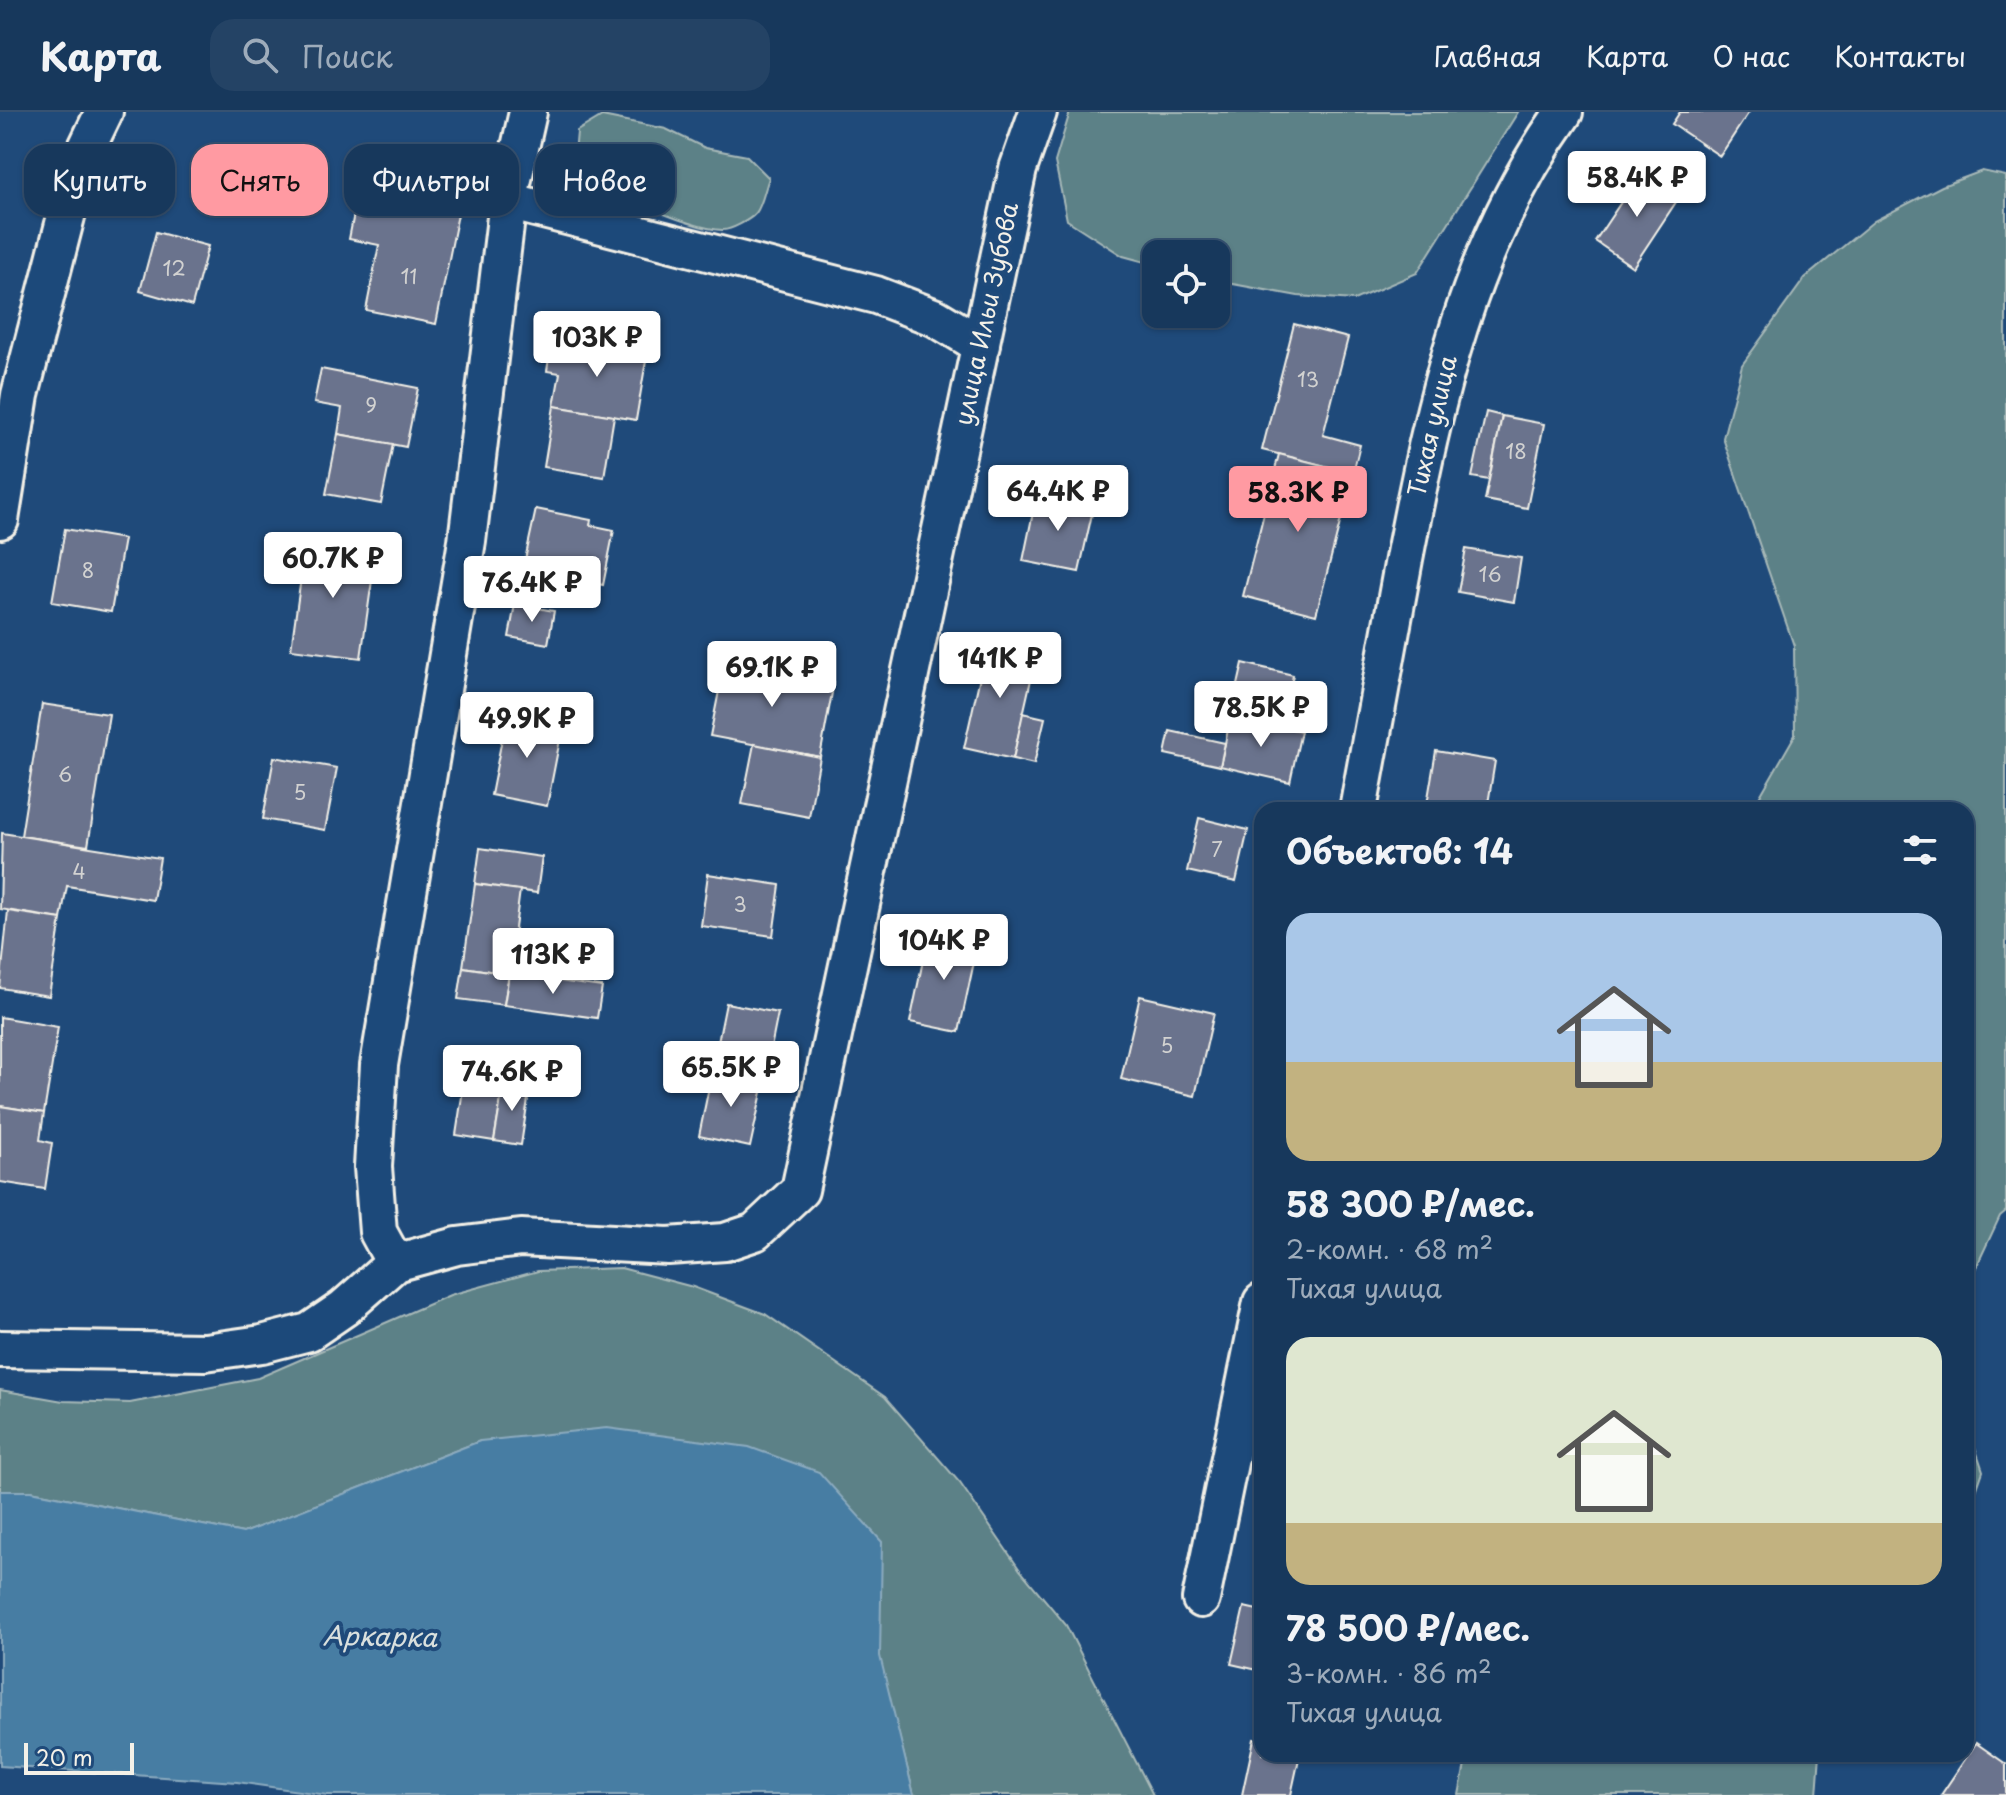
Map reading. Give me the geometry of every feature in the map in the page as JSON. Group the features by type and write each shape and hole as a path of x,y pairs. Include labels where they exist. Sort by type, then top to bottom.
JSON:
{"street":[{"path":"0,520 24,381 80,162 104,112"},
{"path":"519,152 528,112"},
{"name":"улица Ильи Зубова","path":"0,1349 205,1352 262,1344 309,1332 344,1308 395,1263 457,1246 521,1238 668,1246 725,1242 755,1232 800,1190 1018,169 1038,112"},
{"name":"Тихая улица","path":"1359,802 1429,428 1457,323 1489,244 1531,158 1564,112"},
{"path":"519,204 876,295 936,318 981,345"},
{"path":"395,1263 378,1232 373,1167 379,1065 467,541 506,216"},
{"path":"1201,1599 1254,1341"}],"green space":[{"path":"1070,112 1518,112 1417,273 1354,300 1298,296 1230,284 1230,240 1142,240 1142,261 1123,256 1067,220 1055,162"},
{"path":"602,116 666,129 705,148 747,156 769,178 762,201 753,216 723,230 669,216 675,216 675,144 576,144 577,131"},
{"path":"1982,171 2006,176 2006,1211 2000,1216 1974,1272 1974,802 1757,802 1795,735 1794,646 1723,438 1742,365 1805,278 1874,221 1942,186"},
{"path":"621,1268 693,1287 765,1314 885,1397 960,1483 1020,1570 1066,1625 1153,1795 914,1795 879,1656 881,1542 480,1441 243,1533 31,1491 0,1491 0,1390 63,1401 130,1403 258,1378 450,1295 538,1271"},
{"path":"1974,1444 1983,1471 1974,1497"},
{"path":"1465,1762 1819,1762 1817,1795 1459,1795"}],"water":[{"name":"Аркарка","path":"607,1428 749,1447 819,1472 882,1542 880,1656 914,1795 327,1795 237,1782 0,1766 0,1491 31,1491 243,1533 480,1441"}],"building":[{"path":"1680,112 1749,112 1720,156 1672,124"},
{"path":"1642,171 1680,196 1633,267 1595,241"},
{"path":"354,216 458,216 436,324 366,310 379,245 349,239"},
{"path":"156,232 208,246 192,306 140,291"},
{"path":"1294,324 1348,338 1323,435 1360,445 1353,473 1262,450"},
{"path":"552,338 647,355 636,420 554,406 560,373 547,371"},
{"path":"321,369 418,388 406,447 338,434 342,408 314,403"},
{"path":"554,406 614,416 604,477 544,467"},
{"path":"1486,412 1502,416 1489,480 1472,477"},
{"path":"1502,416 1544,424 1527,508 1485,500"},
{"path":"338,434 393,444 381,504 326,494"},
{"path":"1279,454 1353,473 1316,615 1243,596"},
{"path":"1037,493 1094,505 1079,572 1023,561"},
{"path":"536,509 591,520 590,525 614,530 603,585 523,569"},
{"path":"65,529 124,539 111,612 52,602"},
{"path":"306,542 376,552 361,658 291,649"},
{"path":"1466,549 1521,558 1514,602 1458,592"},
{"path":"515,604 554,611 548,644 509,637"},
{"path":"988,641 1037,653 1013,759 964,748"},
{"path":"725,661 834,682 820,757 710,736"},
{"path":"1243,663 1293,675 1282,727 1231,716"},
{"path":"42,704 109,714 88,846 21,836"},
{"path":"507,713 563,724 547,806 491,795"},
{"path":"1023,713 1045,718 1034,764 1013,759"},
{"path":"1231,716 1301,731 1290,782 1220,766"},
{"path":"1170,731 1225,743 1220,766 1165,754"},
{"path":"754,744 820,757 809,817 742,804"},
{"path":"1436,751 1495,761 1488,802 1427,802"},
{"path":"274,757 337,768 325,830 263,819"},
{"path":"1199,818 1248,830 1236,882 1187,871"},
{"path":"2,833 160,858 153,900 67,886 61,919 0,909"},
{"path":"480,848 542,857 537,893 475,884"},
{"path":"708,874 780,885 773,936 701,926"},
{"path":"475,884 520,890 509,974 463,967"},
{"path":"8,911 61,919 49,996 0,988"},
{"path":"929,932 978,943 959,1032 910,1022"},
{"path":"463,967 509,974 504,1005 458,999"},
{"path":"509,974 602,987 597,1018 504,1005"},
{"path":"1140,996 1214,1013 1195,1096 1121,1079"},
{"path":"726,1003 778,1013 764,1083 712,1072"},
{"path":"0,1017 58,1027 44,1113 0,1106"},
{"path":"467,1064 506,1070 494,1141 456,1135"},
{"path":"712,1072 764,1083 750,1147 699,1136"},
{"path":"504,1081 530,1086 521,1145 494,1141"},
{"path":"0,1106 44,1113 40,1140 52,1143 45,1189 0,1182"},
{"path":"1244,1607 1254,1609 1254,1669 1231,1664"},
{"path":"1254,1739 1254,1762 1298,1762 1291,1795 1242,1795"},
{"path":"1976,1743 2006,1764 2006,1795 1941,1795 1963,1762 1974,1762"}]}
